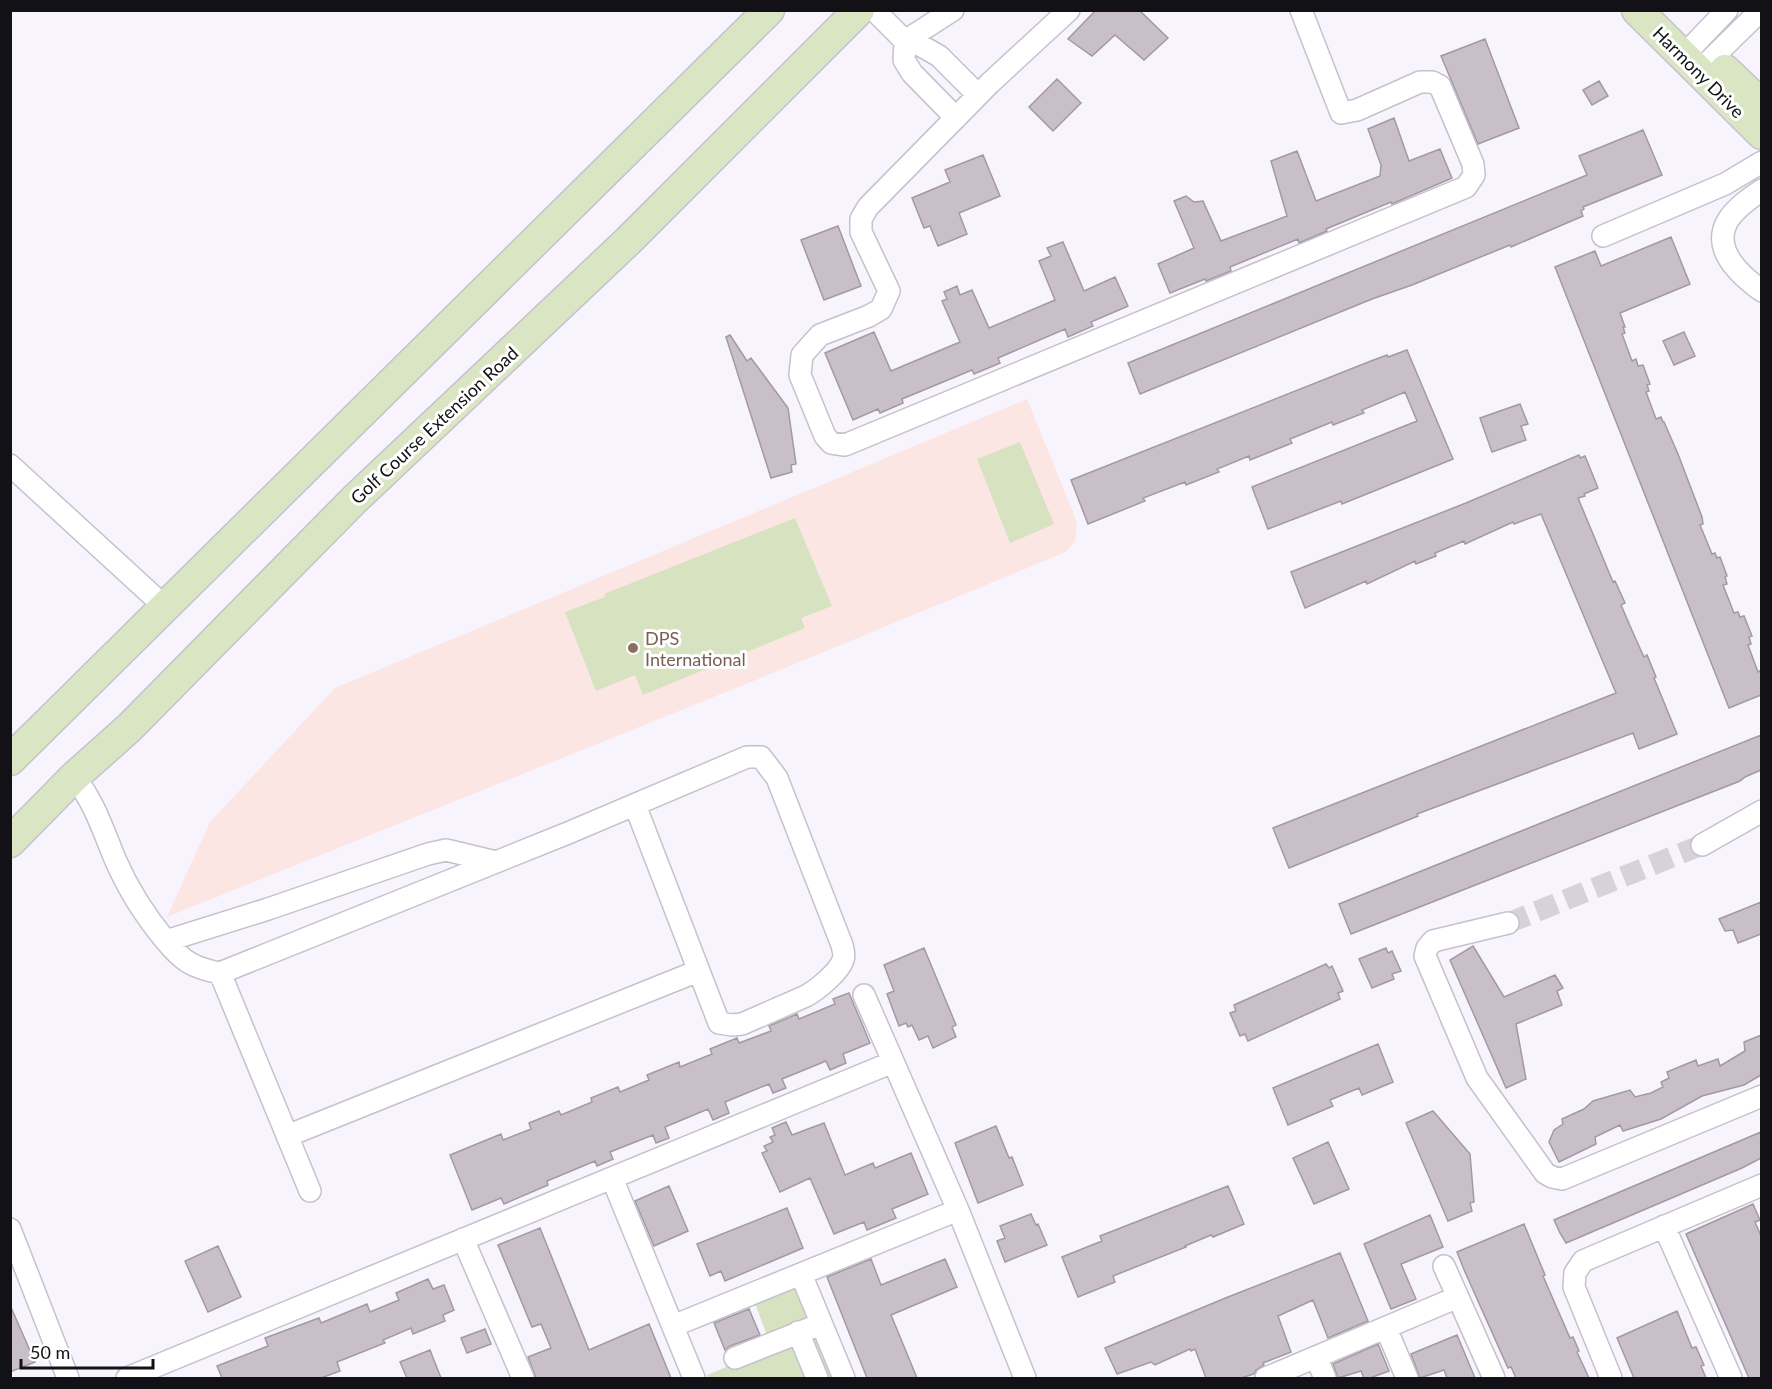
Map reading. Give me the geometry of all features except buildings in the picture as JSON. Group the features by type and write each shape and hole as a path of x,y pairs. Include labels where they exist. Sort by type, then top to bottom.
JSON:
{"main road":[{"path":"10,760 769,10"},
{"name":"Golf Course Extension Road","path":"10,842 74,777 129,728 354,500 628,241 859,10"},
{"name":"Harmony Drive","path":"1637,10 1761,105"},
{"name":"Harmony Drive","path":"1665,10 1698,57 1761,134"}],"street":[{"path":"874,10 905,41 918,44 939,56 984,89"},
{"path":"905,41 953,10"},
{"path":"1069,10 956,117 868,207 861,219 861,232 888,291 881,309 820,335 802,355 800,375 825,436 831,443 845,446 1466,187 1474,175 1473,164 1440,86 1432,82 1420,82 1357,110 1341,113 1301,10"},
{"path":"1698,57 1727,10"},
{"path":"1698,57 1761,10"},
{"path":"905,41 904,60 912,73 956,117"},
{"path":"1603,236 1725,184 1761,162"},
{"path":"1761,190 1745,202 1727,221 1724,233 1725,246 1731,262 1761,291"},
{"path":"10,465 165,607"},
{"path":"74,777 87,792 135,900 177,954 200,969 220,973 496,862 747,757 761,757 777,778 842,945 844,957 841,965 814,992 742,1024 719,1023 635,805"},
{"path":"1702,845 1761,811"},
{"path":"166,941 428,854 446,850 496,862"},
{"path":"1508,923 1433,941 1426,948 1425,956 1476,1078 1545,1173 1562,1179 1761,1096"},
{"path":"287,1136 698,971"},
{"path":"220,973 310,1191"},
{"path":"864,995 958,1210 1025,1378"},
{"path":"127,1378 893,1062"},
{"path":"612,1178 694,1378"},
{"path":"1611,1378 1574,1287 1575,1273 1583,1261 1761,1185"},
{"path":"673,1326 958,1210"},
{"path":"1664,1226 1731,1378"},
{"path":"10,1229 68,1378"},
{"path":"463,1239 523,1378"},
{"path":"1444,1266 1494,1378"},
{"path":"801,1274 844,1378"},
{"path":"1266,1378 1458,1298"},
{"path":"735,1358 821,1324"},
{"path":"1386,1328 1407,1378"},
{"path":"798,1332 817,1378"},
{"path":"1316,1357 1324,1378"}],"shaded area":[{"name":"DPS International","path":"1027,399 1077,522 1075,541 1066,552 756,680 167,917 210,822 335,688"}],"green space":[{"path":"1020,442 1054,524 1010,543 977,459"},
{"path":"795,518 832,606 801,618 805,628 643,695 635,675 596,691 565,612 605,597 604,594"},
{"path":"798,1284 836,1378 708,1378 707,1375 772,1348 754,1301"}],"tunnel":[{"path":"1508,923 1702,845"}],"place":[{"name":"DPS International","path":"633,648"}]}
